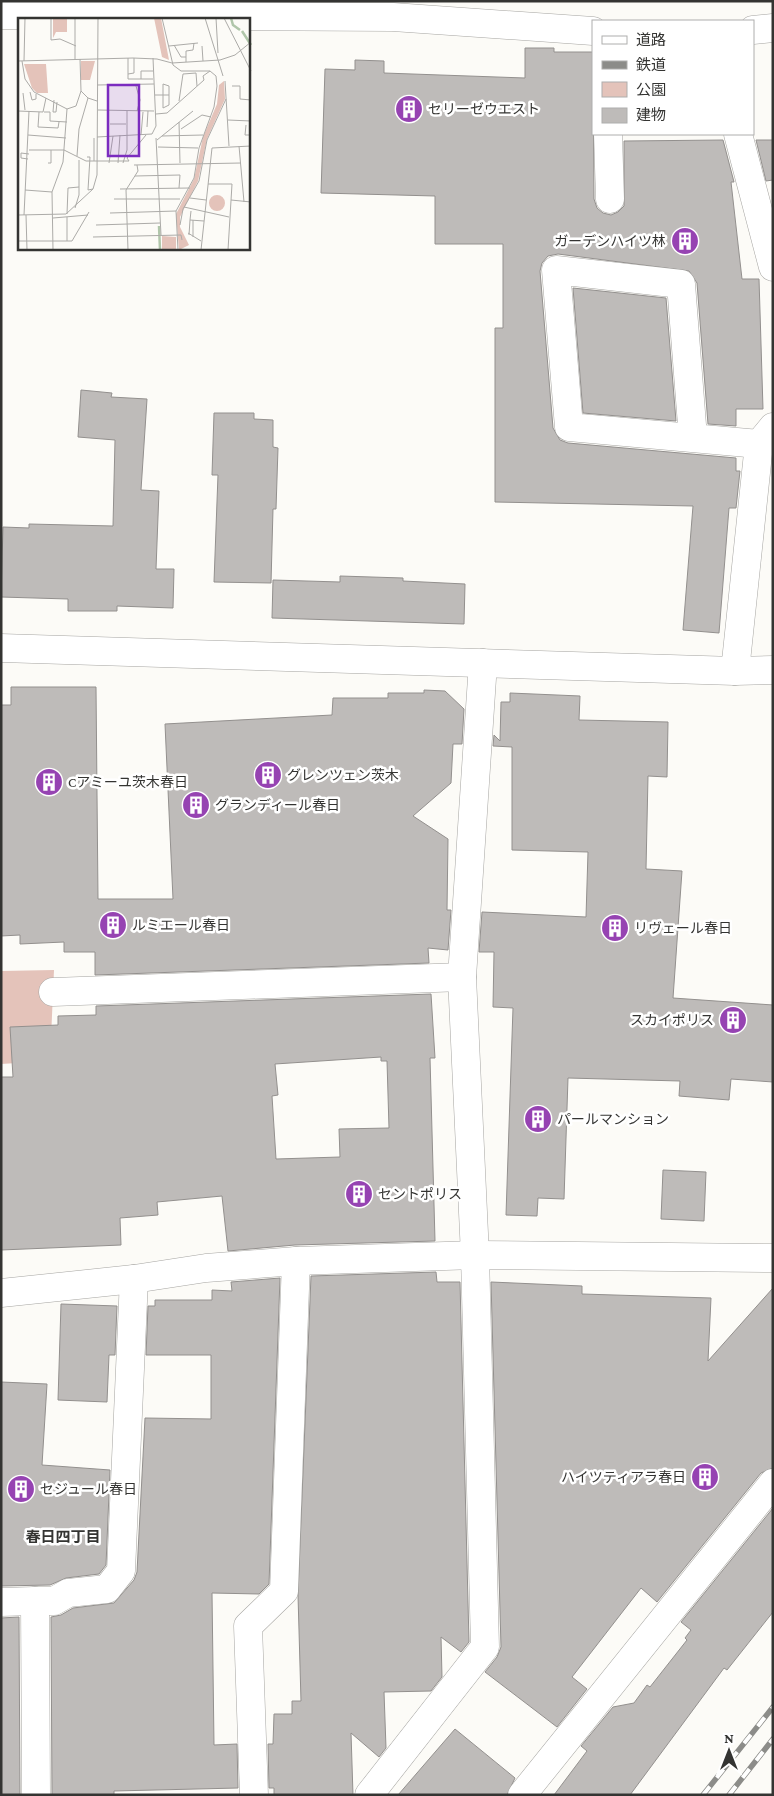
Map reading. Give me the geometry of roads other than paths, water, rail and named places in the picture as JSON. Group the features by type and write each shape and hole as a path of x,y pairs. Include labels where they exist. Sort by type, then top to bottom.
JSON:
{"street":[{"path":"1,15 393,17 592,31"},
{"path":"754,30 773,28"},
{"path":"608,135 610,199"},
{"path":"738,135 773,267"},
{"path":"693,438 681,284 556,270 569,427 693,438 766,435 735,671"},
{"path":"1,648 483,664 735,671 773,670"},
{"path":"369,1795 485,1647 475,1255 462,978 483,664"},
{"path":"53,992 462,978"},
{"path":"1,1293 134,1279 206,1268 296,1260 475,1255 773,1258"},
{"path":"254,1795 248,1626 284,1591 296,1260"},
{"path":"1,1602 54,1601 68,1593 107,1589 121,1571 134,1279"},
{"path":"522,1795 773,1483"},
{"path":"35,1601 36,1795"}],"railway":[{"path":"703,1795 773,1707"},
{"path":"729,1795 773,1739"}],"place":[{"name":"セリーゼウエスト","path":"409,109"},
{"name":"ガーデンハイツ林","path":"685,241"},
{"name":"グレンツェン茨木","path":"268,775"},
{"name":"Cアミーユ茨木春日","path":"49,782"},
{"name":"グランディール春日","path":"196,805"},
{"name":"ルミエール春日","path":"113,925"},
{"name":"リヴェール春日","path":"615,928"},
{"name":"スカイポリス","path":"733,1020"},
{"name":"パールマンション","path":"538,1119"},
{"name":"セントポリス","path":"359,1194"},
{"name":"ハイツティアラ春日","path":"705,1477"},
{"name":"セジュール春日","path":"21,1489"}],"district":[{"name":"春日四丁目","path":"63,1537"}]}
